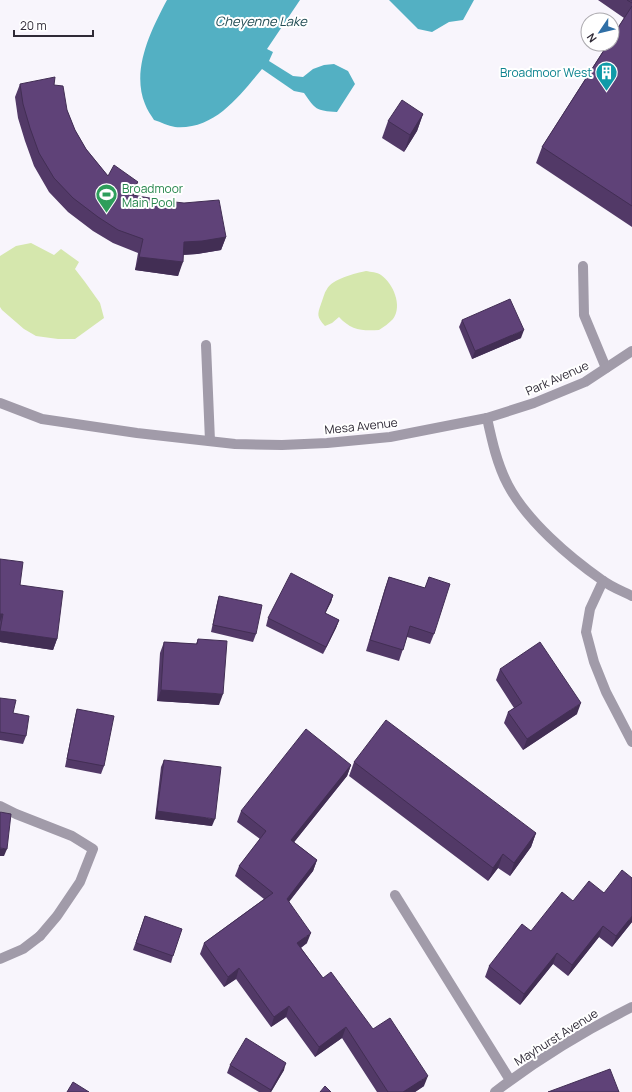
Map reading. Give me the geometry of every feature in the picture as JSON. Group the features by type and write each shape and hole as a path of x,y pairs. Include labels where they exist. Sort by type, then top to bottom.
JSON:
{"street":[{"path":"583,266 584,315 606,368"},
{"path":"206,345 210,441"},
{"name":"Park Avenue","path":"487,418 534,403 585,382 632,351"},
{"name":"Mesa Avenue","path":"0,403 42,419 137,433 235,444 282,445 327,443 390,437 487,418"},
{"path":"487,418 493,449 508,485 530,517 557,543 603,581 632,596"},
{"path":"603,581 590,609 586,632 594,662 606,692 632,742"},
{"path":"0,806 16,814 72,836 93,849 80,882 57,916 40,936 23,949 0,959"},
{"path":"395,895 510,1080"},
{"name":"Mayhurst Avenue","path":"495,1092 550,1053 632,1007"}],"green space":[{"path":"31,243 54,255 61,249 79,262 75,269 100,303 104,318 75,339 58,339 36,336 24,329 0,307 0,256 16,246"},
{"path":"366,271 381,275 393,289 397,301 397,308 393,319 379,330 357,329 348,325 339,317 332,323 325,326 320,320 318,313 327,289 339,279"}],"water":[{"name":"Cheyenne Lake","path":"167,0 300,0 267,49 273,52 269,61 293,76 303,77 313,69 324,65 334,64 348,71 355,84 337,112 325,111 314,106 304,93 294,91 262,69 235,100 225,109 202,123 175,127 154,120 146,106 141,91 140,78 149,37"},
{"path":"389,0 474,0 463,20 449,22 432,32 418,29"}],"building":[{"name":"Broadmoor West","path":"632,6 632,206 542,147 603,52 620,52 620,25"},
{"path":"55,77 54,85 63,86 67,110 75,130 86,149 108,176 114,165 138,182 127,194 184,203 219,200 226,237 184,242 183,262 139,257 143,239 118,230 73,198 54,178 39,153 23,104 20,84"},
{"path":"402,100 423,114 410,135 388,121"},
{"path":"510,299 524,330 475,351 462,320"},
{"path":"0,559 23,562 20,585 63,591 57,639 0,631 3,614 0,614"},
{"path":"291,573 333,595 325,613 339,620 326,647 268,618"},
{"path":"389,577 425,588 429,577 450,584 434,634 410,626 403,650 370,640"},
{"path":"219,596 262,605 256,634 213,625"},
{"path":"198,639 227,641 223,694 161,690 164,642 197,644"},
{"path":"540,642 581,703 527,739 508,712 522,703 500,669"},
{"path":"0,698 16,700 13,713 29,716 26,736 0,732"},
{"path":"77,709 114,716 104,766 67,759"},
{"path":"386,720 536,833 514,863 503,854 493,868 354,762"},
{"path":"306,729 351,765 291,840 317,860 287,899 311,933 297,943 323,978 331,972 373,1029 390,1018 428,1076 403,1092 388,1092 346,1027 319,1047 289,1006 274,1017 239,968 228,977 204,943 273,893 239,866 266,831 241,811"},
{"path":"164,760 221,767 215,819 157,811"},
{"path":"0,812 11,814 7,849 0,848"},
{"path":"622,870 632,878 632,916 616,936 603,926 572,965 557,953 524,994 489,966 522,924 531,931 562,892 573,901 589,881 604,893"},
{"path":"145,916 182,929 173,956 136,943"},
{"path":"246,1038 286,1063 271,1090 230,1065"},
{"path":"610,1069 619,1092 548,1092"},
{"path":"73,1082 89,1092 67,1092"},
{"path":"325,1086 331,1092 320,1092"}],"place":[{"name":"Broadmoor West","path":"607,92"},
{"name":"Broadmoor Main Pool","path":"107,214"}]}
